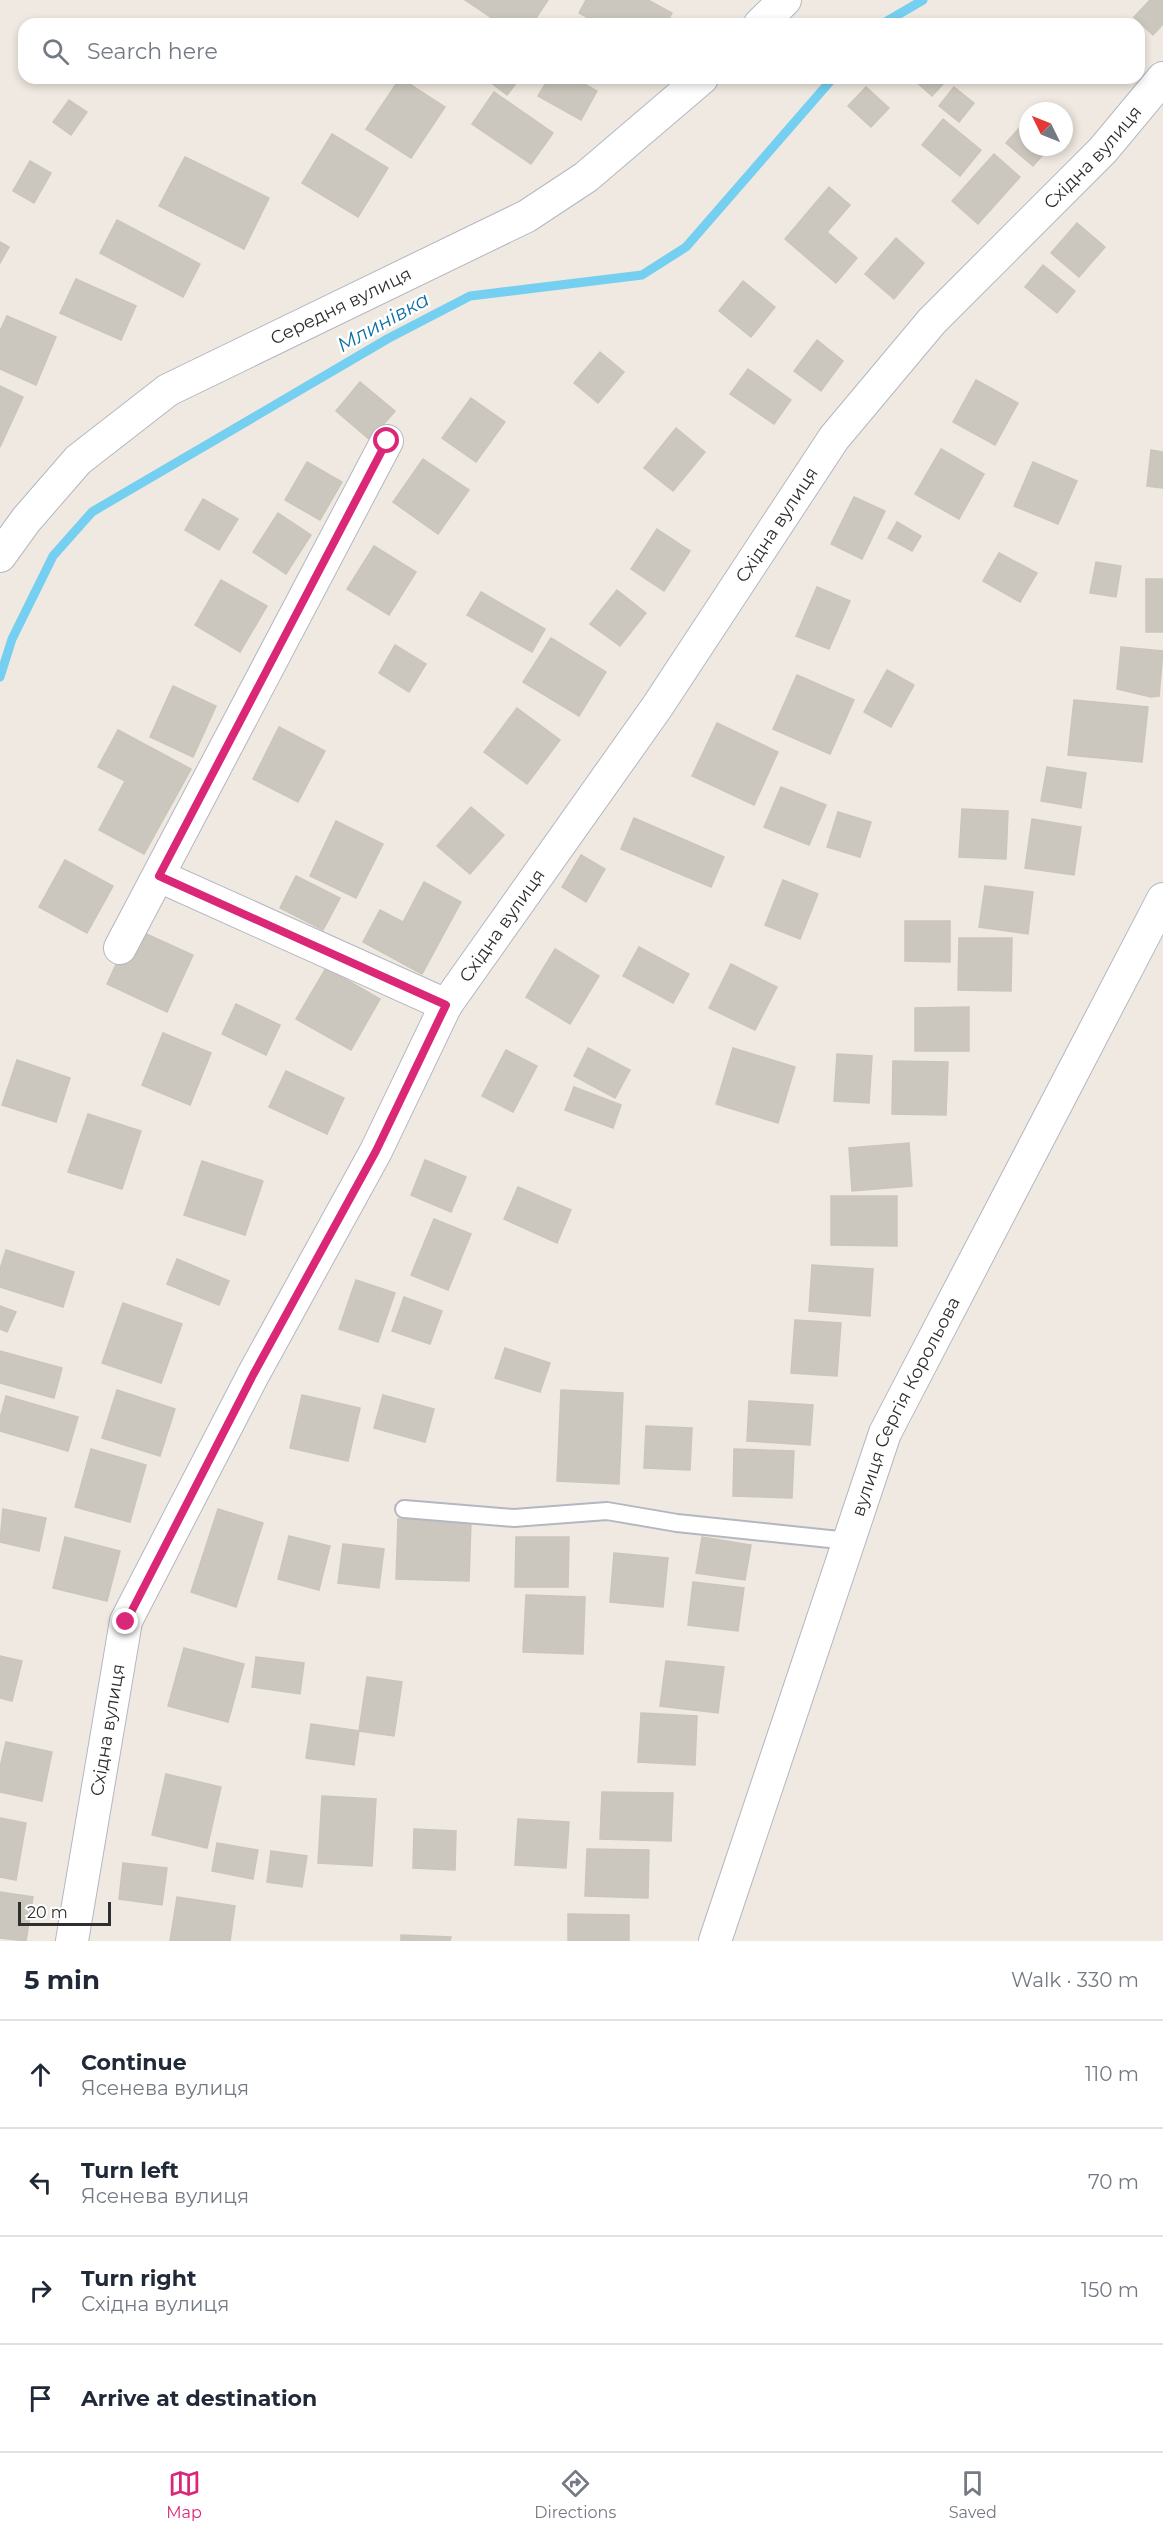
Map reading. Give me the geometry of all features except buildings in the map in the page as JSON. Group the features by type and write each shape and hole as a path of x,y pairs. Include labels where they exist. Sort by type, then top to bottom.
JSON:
{"street":[{"path":"766,18 785,0"},
{"name":"Східна вулиця","path":"72,1941 126,1622 253,1375 376,1151 446,1005 657,707 834,438 932,321 1103,150 1163,78"},
{"name":"Середня вулиця","path":"0,556 26,520 78,460 168,390 527,216 586,177 695,84"},
{"path":"120,948 387,441"},
{"path":"159,876 446,1005"},
{"name":"вулиця Сергія Корольова","path":"716,1941 885,1433 1163,899"}],"lane":[{"path":"404,1509 514,1518 607,1511 677,1523 849,1541"}],"waterway":[{"name":"Млинівка","path":"892,18 923,0"},
{"name":"Млинівка","path":"0,677 12,639 53,556 92,512 389,338 470,296 642,275 686,247 828,84"}],"route":[{"path":"126,1622 253,1375 376,1151 446,1005 159,876 387,441"}]}
